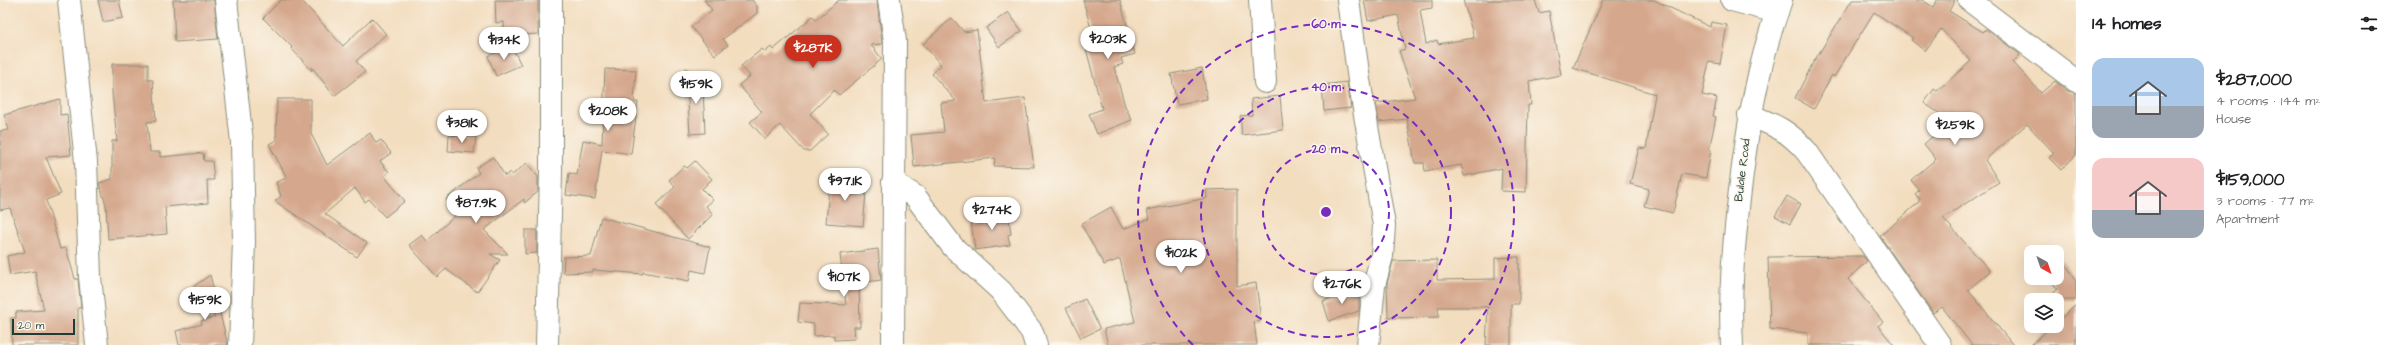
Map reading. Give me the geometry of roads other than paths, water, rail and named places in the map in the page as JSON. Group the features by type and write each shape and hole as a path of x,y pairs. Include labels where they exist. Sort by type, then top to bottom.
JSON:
{"street":[{"path":"69,0 85,155 90,277 97,345"},
{"path":"226,0 242,142 244,242 240,345"},
{"path":"547,345 552,170 551,0"},
{"path":"889,0 895,41 893,345"},
{"path":"1260,0 1265,82"},
{"path":"1348,0 1359,80 1384,225 1382,256 1374,285 1368,345"},
{"path":"1732,0 1779,6"},
{"path":"1969,0 2076,81"},
{"name":"Bulale Road","path":"1732,345 1730,320 1733,248 1749,115 1779,6"},
{"path":"1749,115 1776,125 1793,136 1807,152 1940,345"},
{"path":"893,182 915,196 953,247 1002,291 1032,332 1036,345"}]}
